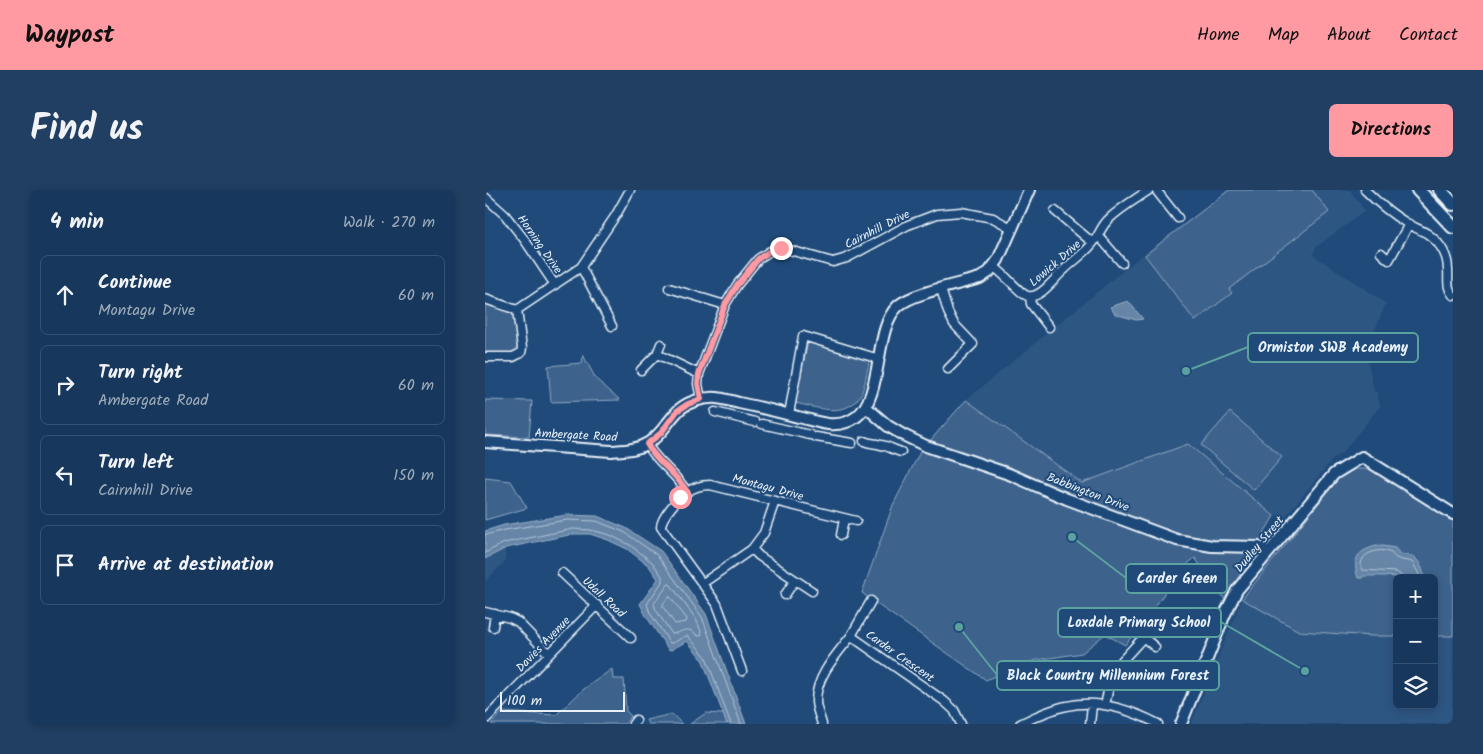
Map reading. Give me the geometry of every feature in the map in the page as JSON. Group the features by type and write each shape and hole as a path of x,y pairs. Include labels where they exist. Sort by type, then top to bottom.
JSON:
{"highway":[{"path":"1418,190 1453,227"},
{"path":"1440,190 1453,204"}],"street":[{"path":"517,310 581,267 616,215 630,190"},
{"path":"836,440 836,424 848,422 866,407 887,325 897,306 910,298 980,278 994,267 1013,229 1029,190"},
{"name":"Lowick Drive","path":"994,267 1002,271 1022,293 1030,297 1039,294 1093,244 1111,216 1149,190"},
{"path":"1156,190 1178,218"},
{"path":"1365,190 1409,224 1421,229 1432,237 1444,252 1448,268 1448,284 1452,294"},
{"name":"Horning Drive","path":"485,197 505,215 555,284"},
{"name":"Lowick Drive","path":"1055,211 1093,244"},
{"name":"Cairnhill Drive","path":"701,399 698,384 699,374 725,305 737,285 758,259 770,251 781,248 833,262 847,258 908,224 945,213 961,212 993,218 1013,229"},
{"path":"1381,253 1389,260 1409,224"},
{"path":"1098,235 1122,263"},
{"path":"581,267 612,326"},
{"path":"669,288 725,305"},
{"path":"941,289 954,324 973,344 948,368"},
{"name":"Lowick Drive","path":"1030,297 1031,304 1049,327"},
{"path":"485,299 517,310"},
{"path":"485,357 513,357 521,353 517,310"},
{"path":"792,431 792,415 803,336 879,359"},
{"path":"641,370 657,354 661,344"},
{"path":"657,354 699,374"},
{"name":"Ambergate Road","path":"485,442 611,451 628,450 647,444 661,433 677,411 688,404 701,399 716,398 827,424 836,424"},
{"path":"734,417 737,402"},
{"name":"Babbington Drive","path":"866,407 888,426 926,446 1009,474 1067,499 1177,540 1212,546 1259,547 1269,552"},
{"path":"715,412 813,436 852,443"},
{"path":"864,441 899,451 903,435"},
{"path":"647,444 651,451 674,474 687,492 680,497 663,519 661,527 719,608 742,671"},
{"name":"Dudley Street","path":"1181,724 1237,590 1334,474 1362,457 1453,514"},
{"name":"Montagu Drive","path":"687,492 702,486 717,485 856,522"},
{"path":"703,584 752,549 764,533 775,501"},
{"path":"841,535 844,518"},
{"path":"752,549 759,556 812,591"},
{"name":"Udall Road","path":"562,573 631,638"},
{"path":"785,595 795,580"},
{"path":"851,636 871,601"},
{"name":"Davies Avenue","path":"485,720 597,605"},
{"path":"485,612 518,622 549,654"},
{"path":"493,627 495,614"},
{"path":"1105,705 1109,687 1119,664 1150,630"},
{"name":"Carder Crescent","path":"822,724 815,702 818,687 826,669 851,636 944,701 955,710 961,724"},
{"path":"1143,637 1155,647"},
{"path":"1090,724 1092,705"},
{"path":"1020,724 1045,712 1068,706 1105,705 1141,715 1158,724"}],"shaded area":[{"path":"1228,190 1350,190 1365,211 1316,247 1313,255 1386,303 1366,351 1374,391 1377,393 1380,406 1342,453 1334,458 1285,517 1274,516 1188,444 1082,483 966,400 1141,256"},
{"path":"1229,190 1312,190 1329,212 1229,289 1232,293 1195,321 1145,255"},
{"path":"485,302 510,311 513,315 519,348 516,351 504,355 485,355"},
{"path":"808,342 870,359 862,393 854,403 846,407 830,410 795,403"},
{"path":"583,355 596,379 620,400 551,402 548,366 582,363"},
{"path":"485,400 532,401 529,437 485,435"},
{"path":"966,400 1082,483 1188,444 1274,516 1225,600 1195,558 1181,569 1152,611 1125,645 1105,634 1082,653 1037,660 1019,665 986,680 862,593 893,505 920,452"},
{"path":"1230,412 1282,457 1254,490 1201,445"},
{"path":"1354,469 1373,469 1453,519 1453,636 1438,636 1438,574 1393,574 1393,636 1299,631 1242,599 1339,478"},
{"path":"485,478 511,481 527,508 485,520"},
{"path":"505,548 505,561 485,582 485,559"},
{"path":"1242,599 1299,631 1393,636 1393,709 1438,709 1438,636 1453,636 1452,724 1191,724"},
{"path":"612,669 613,679 624,679 626,711 631,716 625,724 491,724 502,712 556,715 584,689"},
{"path":"706,713 723,714 727,724 690,724"},
{"path":"672,714 682,724 648,724 646,720"}],"water":[{"path":"1128,301 1143,319 1136,320 1115,314 1110,307"},
{"path":"567,515 597,516 626,528 661,551 706,614 746,724 727,724 702,659 687,641 671,650 668,649 640,604 658,579 649,566 627,549 590,534 574,534 506,548 485,559 485,531 504,525"},
{"path":"1383,546 1395,548 1400,554 1412,556 1421,566 1423,574 1393,574 1393,577 1363,576 1358,578 1356,561 1360,553 1370,548"}],"place":[{"name":"Ormiston SWB Academy","path":"1186,371"},
{"name":"Carder Green","path":"1072,537"},
{"name":"Black Country Millennium Forest","path":"959,627"},
{"name":"Loxdale Primary School","path":"1305,671"}],"route":[{"path":"680,497 687,492 684,486 651,451 647,444 661,433 677,411 701,399 698,384 699,374 725,305 737,285 758,259 770,251 781,248"}]}
